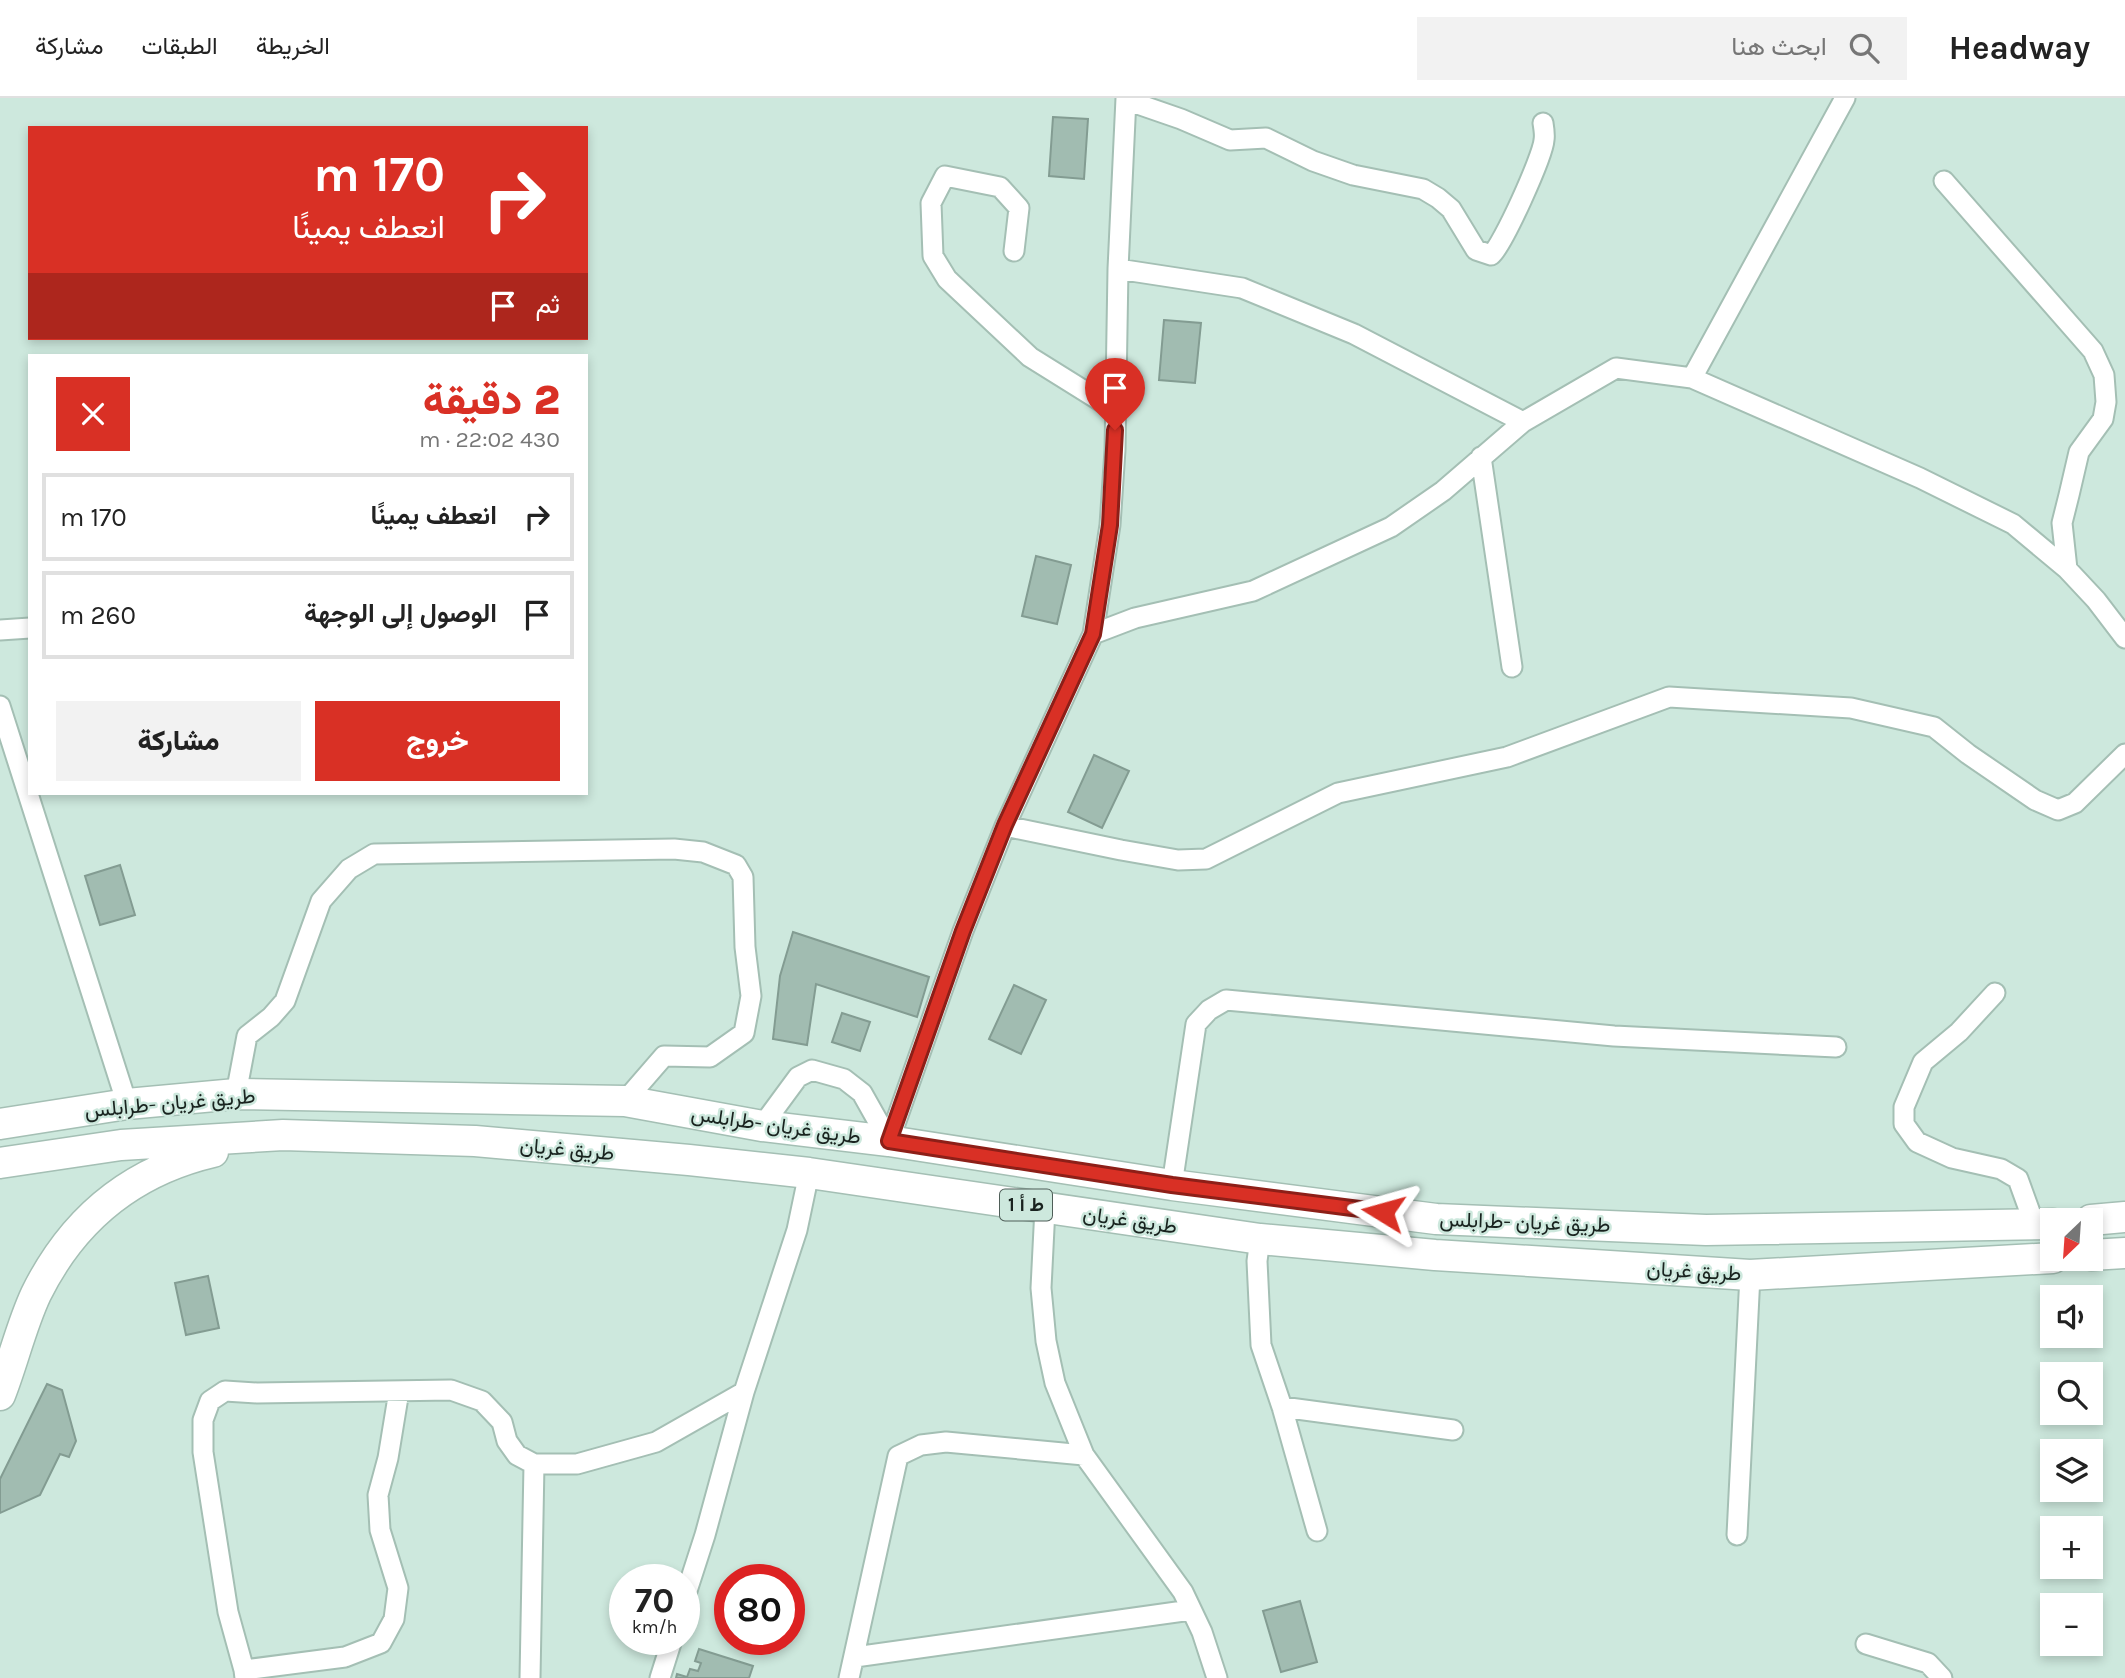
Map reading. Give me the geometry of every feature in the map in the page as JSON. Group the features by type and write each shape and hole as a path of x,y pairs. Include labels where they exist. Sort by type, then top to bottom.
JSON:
{"highway":[{"name":"طريق غريان -طرابلس","path":"0,1124 127,1104 236,1094 625,1101 762,1126 889,1141 1172,1185 1436,1219 1706,1230 2040,1225"},
{"name":"طريق غريان","path":"0,1163 121,1145 283,1135 475,1141 809,1173 1260,1239 1435,1255 1750,1275 2040,1259"},
{"path":"0,1395 36,1296 53,1264 97,1210 125,1188 156,1170 190,1157 283,1135"},
{"path":"2104,1219 2125,1217"},
{"path":"2104,1255 2125,1254"}],"street":[{"path":"1692,378 1845,98"},
{"path":"889,1141 963,931 1005,825 1093,634 1110,525 1126,99 1230,140 1266,138 1313,161 1353,175 1423,190 1451,209 1472,245 1486,255 1494,253 1502,240 1539,158 1544,141 1544,123"},
{"path":"1014,251 1019,208 1007,194 1000,187 945,176 931,202 933,256 947,279 1030,357 1115,410"},
{"path":"1944,181 2093,351 2104,374 2106,402 2103,419 2079,453 2062,523 2067,569"},
{"path":"1118,269 1242,288 1354,334 1522,422"},
{"path":"1093,634 1135,618 1253,591 1391,527 1443,491 1522,422 1616,368 1692,378 1920,478 2013,524 2067,569 2096,600 2125,638"},
{"path":"1481,457 1511,667"},
{"path":"0,630 28,628"},
{"path":"1005,825 1178,860 1206,859 1338,793 1507,757 1669,697 1851,708 1934,727 2035,800 2058,810 2075,803 2125,754"},
{"path":"0,706 28,794"},
{"path":"28,795 127,1104"},
{"path":"236,1094 247,1036 271,1017 285,1001 321,901 349,869 374,854 674,849 703,852 736,865 743,877 745,947 751,996 744,1033 710,1056 664,1056 625,1101"},
{"path":"1995,993 1959,1032 1923,1062 1905,1107 1904,1124 1917,1142 1952,1158 2001,1169 2018,1179 2040,1218"},
{"path":"1172,1185 1196,1024 1209,1010 1226,1000 1614,1036 1836,1047"},
{"path":"762,1126 798,1077 812,1070 844,1079 862,1093 889,1141"},
{"path":"696,1564 744,1392 797,1230 809,1173"},
{"path":"1045,1208 1041,1288 1046,1341 1055,1382 1084,1455 1183,1592 1202,1633 1217,1678"},
{"path":"1260,1239 1257,1261 1261,1345 1282,1407 1317,1531"},
{"path":"1737,1535 1750,1275"},
{"path":"399,1391 388,1458 378,1494 380,1530 398,1588 394,1619 381,1643 345,1657 244,1674 228,1612 203,1452 203,1420 210,1401 225,1391 257,1393 451,1390 482,1401 502,1422 507,1441 517,1455 534,1464 577,1464 656,1442 744,1392"},
{"path":"1282,1407 1453,1430"},
{"path":"849,1678 898,1456 921,1446 946,1442 1084,1455"},
{"path":"530,1678 534,1464"},
{"path":"855,1657 1191,1610"},
{"path":"1866,1644 1928,1663 1942,1678"},
{"path":"660,1678 667,1655"}],"building":[{"path":"1053,117 1088,119 1084,179 1049,176"},
{"path":"1164,320 1201,323 1195,383 1159,380"},
{"path":"1036,556 1071,565 1057,624 1022,616"},
{"path":"1094,755 1129,771 1102,828 1068,812"},
{"path":"120,865 135,915 100,925 85,876"},
{"path":"793,932 929,977 917,1017 816,984 807,1045 773,1039 780,976"},
{"path":"1014,985 1046,1000 1021,1054 989,1039"},
{"path":"842,1013 870,1022 860,1051 832,1042"},
{"path":"208,1276 219,1328 186,1335 175,1283"},
{"path":"47,1384 62,1390 76,1441 69,1457 60,1454 40,1495 0,1513 0,1479"},
{"path":"1300,1601 1317,1662 1281,1672 1263,1611"},
{"path":"700,1649 753,1666 749,1678 676,1678 677,1674 687,1677 690,1669 698,1671 701,1663 695,1661 697,1655 700,1655"}],"route":[{"path":"1115,430 1110,525 1093,634 1005,825 963,931 889,1141 1172,1185 1383,1212"}]}
